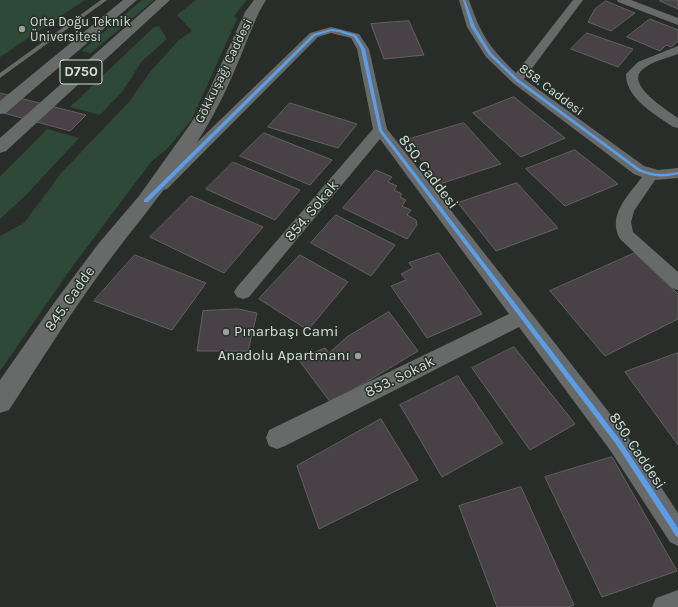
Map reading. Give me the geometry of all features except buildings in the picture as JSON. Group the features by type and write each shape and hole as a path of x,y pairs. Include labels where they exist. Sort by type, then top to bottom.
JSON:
{"highway":[{"name":"D750","path":"0,109 131,0"},
{"name":"D750","path":"0,147 164,0"}],"street":[{"name":"Gökkuşağı Caddesi","path":"146,201 176,159 210,106 252,12 260,0"},
{"name":"858. Caddesi","path":"464,0 473,27 490,54 517,80 640,170 651,175"},
{"path":"517,80 578,0"},
{"path":"622,0 678,22"},
{"name":"850. Caddesi","path":"146,201 308,40 323,31 339,31 355,36 363,49 380,130 618,442 678,534"},
{"path":"678,50 638,67 632,74 632,83 636,92 678,124"},
{"name":"854. Sokak","path":"243,292 380,130"},
{"path":"678,173 665,176 651,175 626,210 624,222 626,235 678,283"},
{"name":"845. Cadde","path":"0,401 102,255 146,201"},
{"name":"853. Sokak","path":"276,438 523,316"},
{"path":"665,607 678,603"}],"lane":[{"path":"0,76 104,0"}],"green space":[{"name":"Orta Doğu Teknik Üniversitesi","path":"0,0 85,0 0,57"},
{"path":"142,0 154,0 91,53 81,51"},
{"path":"196,0 247,0 234,16 237,19 192,119 168,148 151,162 72,267 0,371 0,236 24,223 62,172 129,102 150,72 179,40 192,31 177,15"},
{"path":"159,26 167,39 142,61 122,92 100,115 70,107 154,27"},
{"path":"47,129 79,138 26,195 0,219 0,177"}],"cycle path":[{"path":"464,0 473,27 490,54 517,80 639,170 658,176 678,173"},
{"path":"146,201 314,35 331,30 355,36 363,49 380,130 618,442 678,534"}],"place":[{"name":"Orta Doğu Teknik Üniversitesi","path":"22,29"},
{"name":"Pınarbaşı Cami","path":"226,332"},
{"name":"Anadolu Apartmanı","path":"358,356"}]}
